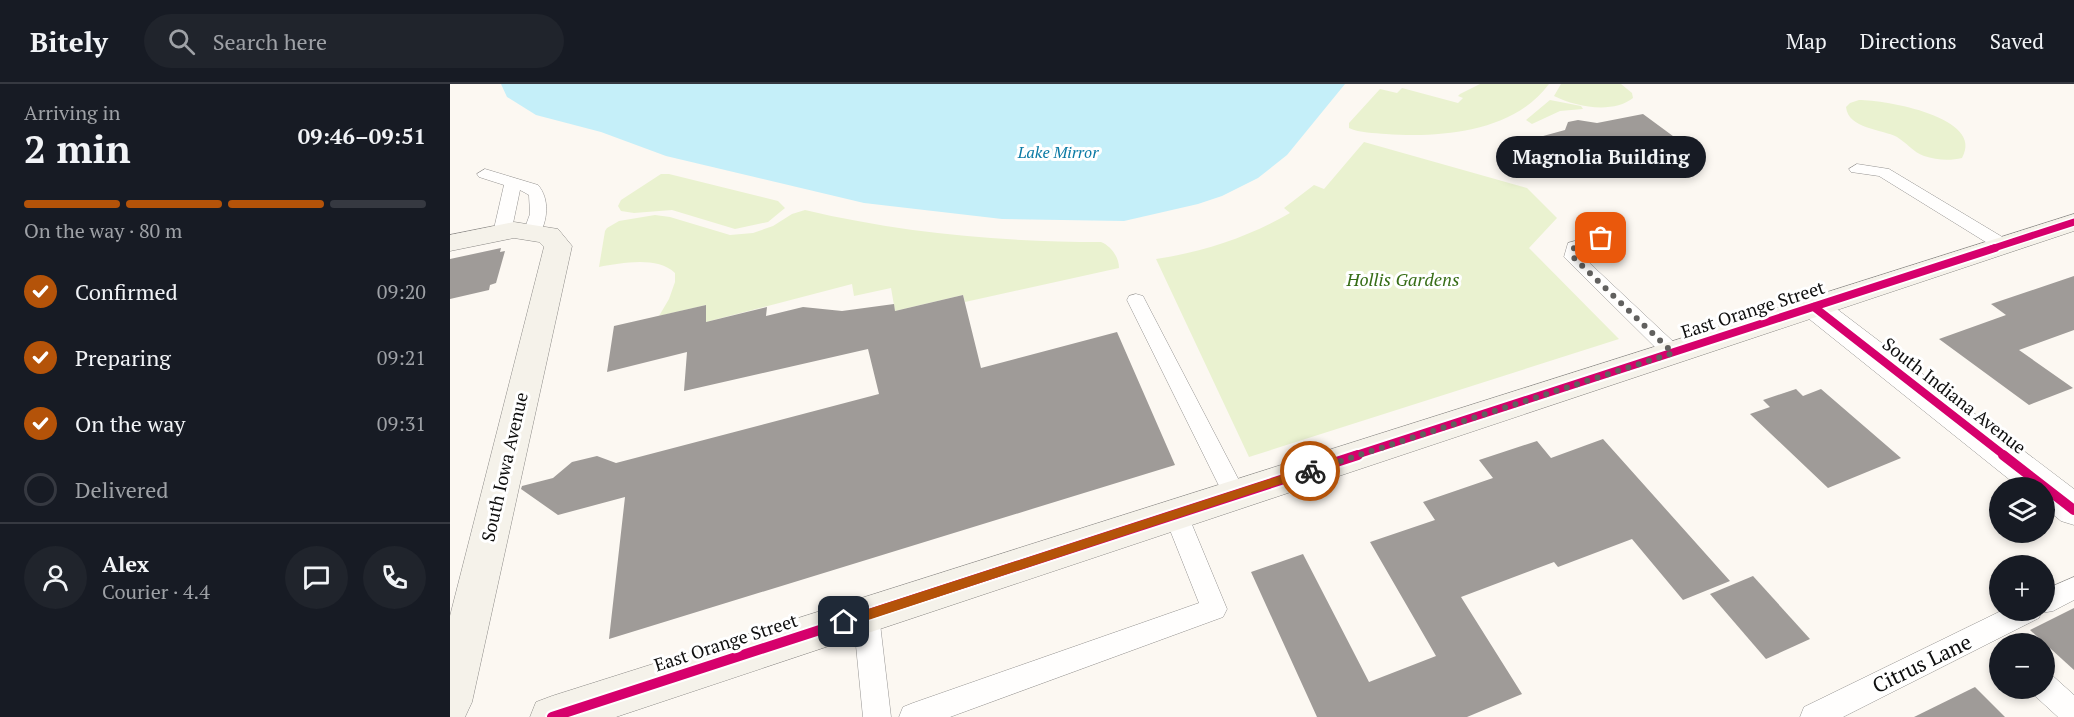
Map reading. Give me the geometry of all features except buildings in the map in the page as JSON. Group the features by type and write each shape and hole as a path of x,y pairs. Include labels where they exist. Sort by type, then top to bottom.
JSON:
{"street":[{"name":"East Orange Street","path":"552,717 2074,222"},
{"path":"450,243 514,231 540,234"},
{"name":"South Iowa Avenue","path":"450,702 558,246 540,234"},
{"name":"South Indiana Avenue","path":"1814,308 2074,510"}],"lane":[{"path":"1857,169 1883,172 2003,245"},
{"path":"485,174 532,188 537,194 540,234"},
{"path":"502,233 513,183"},
{"path":"1601,238 1574,248 1573,257 1673,353"},
{"path":"1136,300 1235,495"},
{"path":"913,717 1214,609 1176,514"},
{"path":"2055,598 2074,588"},
{"path":"866,615 877,717"},
{"name":"Citrus Lane","path":"2001,633 2016,621"},
{"name":"Citrus Lane","path":"1814,717 1989,641"},
{"path":"2055,696 2074,713"}],"green space":[{"path":"1480,84 1549,84 1534,100 1516,113 1497,122 1453,133 1407,135 1358,131 1349,128 1349,123 1380,89 1397,93 1402,88 1458,103 1463,98 1458,96 1460,94"},
{"path":"1561,84 1621,84 1632,93 1633,98 1615,106 1583,106 1554,96"},
{"path":"1550,100 1581,106 1583,109 1560,111 1532,124 1526,120"},
{"path":"1859,100 1909,108 1947,122 1960,132 1966,144 1962,158 1943,160 1924,156 1891,134 1859,124 1848,114 1846,107"},
{"name":"Hollis Gardens","path":"1364,142 1527,188 1557,218 1529,248 1619,339 1249,457 1156,259 1225,242 1290,213 1284,208 1314,185 1324,189"},
{"path":"661,174 778,201 785,208 768,222 735,229 672,210 634,213 621,211 618,206 621,200"},
{"path":"805,210 878,225 952,235 1101,242 1114,252 1119,268 965,302 963,295 895,311 891,288 854,296 852,284 706,322 706,305 659,316 669,299 675,282 675,273 668,268 659,264 639,262 599,267 605,231 619,221 655,215 670,217 730,235 753,233"}],"water":[{"name":"Lake Mirror","path":"501,84 1345,84 1287,155 1258,178 1222,196 1198,204 1124,221 1002,219 864,203 666,156 601,132 536,115 507,97"}],"cycle path":[{"path":"552,717 2074,222"},
{"path":"1814,307 2074,510"}],"way so far":[{"path":"1310,471 1673,353 1573,257 1574,248 1601,238"}],"place":[{"name":"Magnolia Building","path":"1601,238"}],"route":[{"path":"844,622 1310,471"}]}
